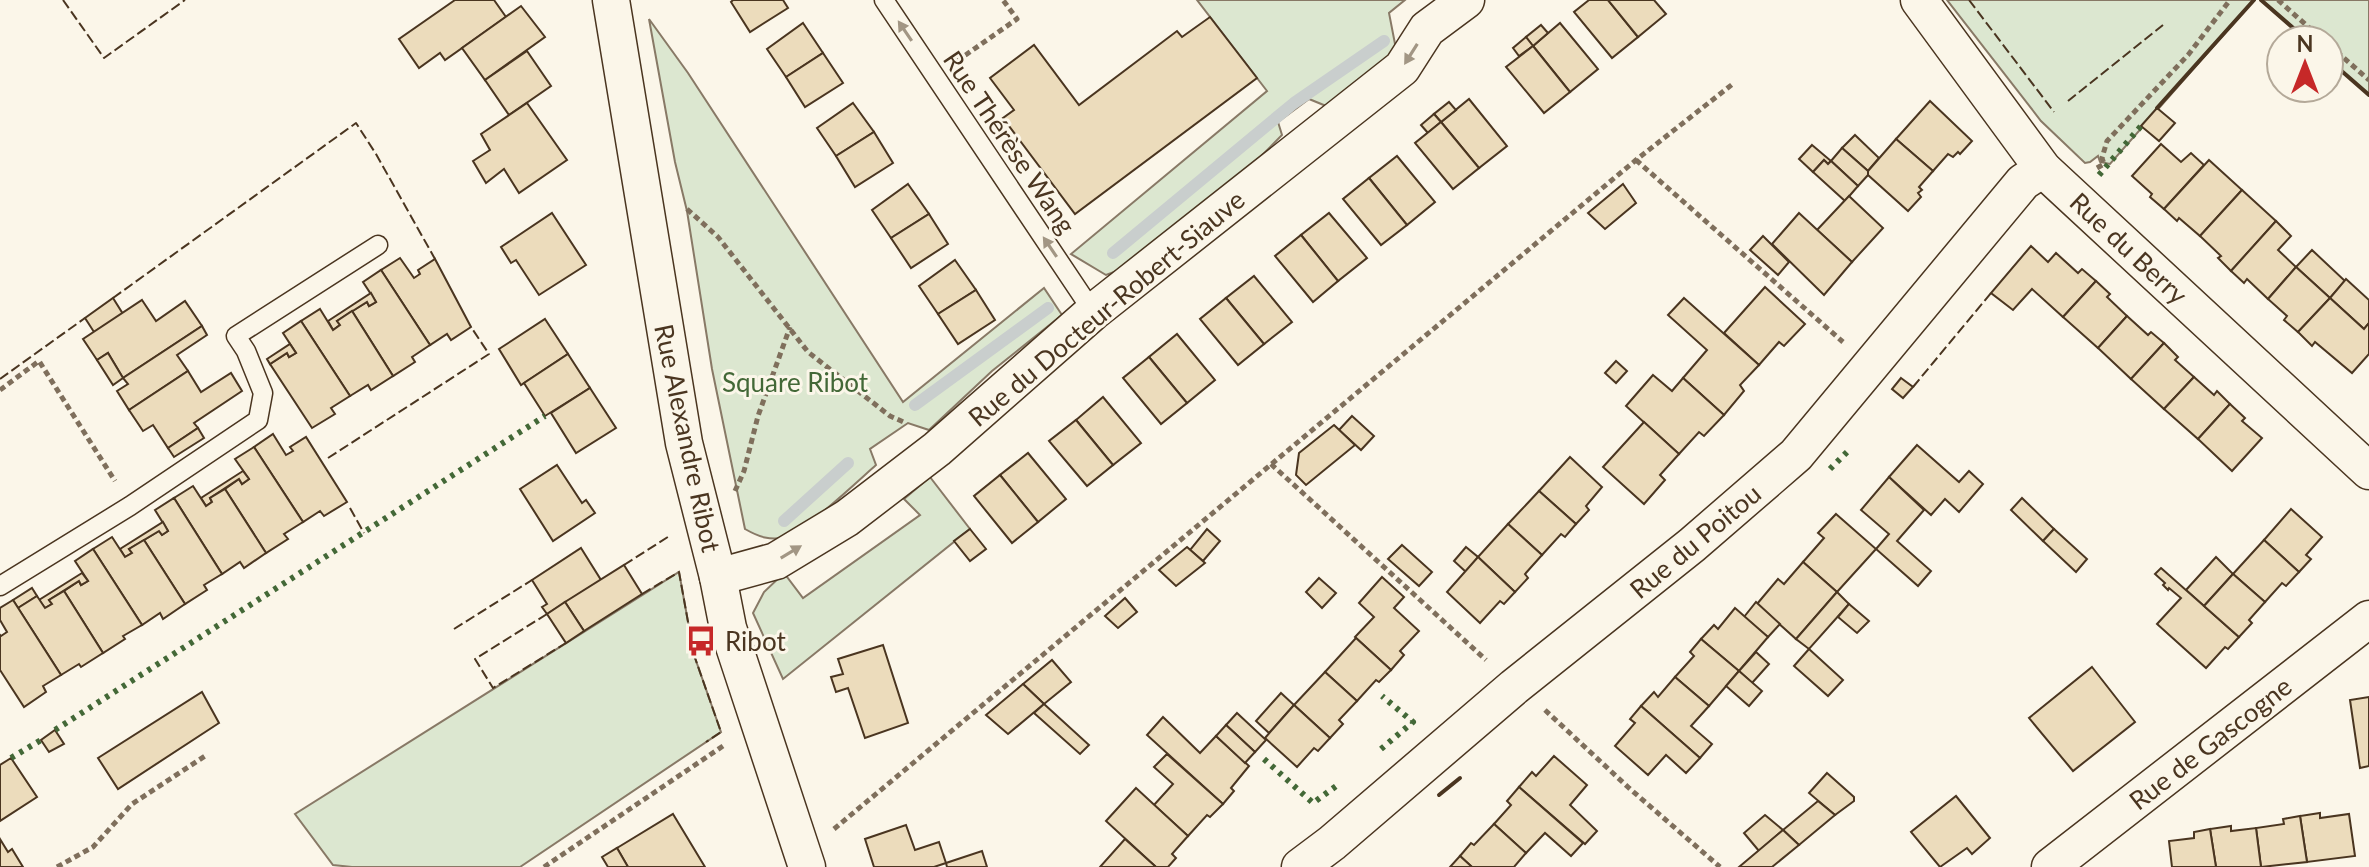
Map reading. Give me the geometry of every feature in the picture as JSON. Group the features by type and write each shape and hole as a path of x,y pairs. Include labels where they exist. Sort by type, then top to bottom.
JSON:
{"street":[{"name":"Rue Alexandre Ribot","path":"611,0 684,443 728,628 804,857"},
{"name":"Rue du Docteur-Robert-Siauve","path":"714,562 776,561 847,518 937,449 1093,312 1402,68 1427,29 1466,0"},
{"name":"Rue du Berry","path":"1919,0 2043,169 2369,471"},
{"name":"Rue du Poitou","path":"1300,867 1514,687 1755,493 1796,455 2023,182 2043,169"},
{"name":"Rue de Gascogne","path":"2050,867 2369,619"}],"lane":[{"name":"Rue Thérèse Wang","path":"884,0 1093,312"},
{"path":"0,586 130,506 258,420 263,393 246,351 236,336 378,245"}],"path":[{"path":"936,75 1017,19 1003,0"},
{"path":"2072,195 2094,170 2104,164 2102,158 2107,141 2188,55 2230,0"},
{"path":"2278,0 2305,24"},
{"path":"2345,59 2369,80"},
{"path":"804,857 1636,160 1734,83"},
{"path":"1636,160 1872,365"},
{"path":"684,199 687,211 718,237 808,352 890,416 929,430 937,449"},
{"path":"714,562 744,471 758,416 790,327"},
{"path":"0,390 39,361 130,506"},
{"path":"1271,464 1514,687 1543,708 1720,867"},
{"path":"544,867 725,744 762,734"},
{"path":"57,867 93,847 132,804 205,756"}],"green space":[{"path":"1197,0 1405,0 1389,13 1396,49 1331,108 1309,99 1278,122 1282,135 1221,197 1141,262 1106,275 1071,254 1267,91"},
{"path":"1947,0 2254,0 2110,164 2100,162 2098,156 2085,163 2041,121"},
{"path":"2261,0 2369,0 2369,95 2345,74 2345,24 2289,24"},
{"name":"Square Ribot","path":"649,19 688,73 903,402 1044,288 1062,315 992,371 929,430 908,423 870,449 876,465 818,516 787,537 765,538 745,529 712,369 687,211"},
{"path":"930,477 970,529 783,679 753,613 764,592 784,573 803,598 920,515 904,499"},
{"path":"679,572 694,655 721,732 520,867 333,865 295,814"}],"building":[{"path":"455,0 494,0 506,17 445,60 440,53 419,68 399,39"},
{"path":"783,0 788,8 750,32 731,2"},
{"path":"1589,0 1608,0 1638,37 1612,58 1574,12"},
{"path":"1608,0 1654,0 1666,14 1638,37"},
{"path":"521,6 545,37 485,80 462,48"},
{"path":"1210,17 1257,78 1075,214 1003,118 1014,110 990,78 1034,45 1079,105 1177,31 1182,37"},
{"path":"803,23 823,53 786,77 767,49"},
{"path":"1560,23 1598,69 1570,92 1533,46"},
{"path":"1541,25 1548,33 1533,46 1526,37"},
{"path":"1526,37 1533,46 1519,56 1513,48"},
{"path":"1533,46 1570,92 1544,113 1506,67"},
{"path":"527,51 551,86 509,115 485,80"},
{"path":"823,53 843,83 805,107 786,77"},
{"path":"1469,99 1507,146 1479,168 1441,122"},
{"path":"1930,101 1972,141 1960,154 1958,152 1953,157 1948,154 1933,171 1896,139"},
{"path":"1449,102 1456,110 1441,122 1434,114"},
{"path":"527,103 567,160 519,193 504,169 486,183 473,161 490,150 481,134"},
{"path":"853,103 874,132 836,156 817,128"},
{"path":"2157,108 2175,123 2159,141 2141,126"},
{"path":"1434,114 1441,122 1428,133 1421,125"},
{"path":"1441,122 1479,168 1453,189 1415,143"},
{"path":"874,132 893,163 855,187 836,156"},
{"path":"1855,135 1879,158 1868,171 1842,148"},
{"path":"1896,139 1933,171 1919,187 1921,197 1908,211 1868,175 1868,171"},
{"path":"2161,144 2181,162 2191,153 2204,165 2164,209 2132,176"},
{"path":"1812,145 1831,161 1828,164 1824,160 1813,172 1799,159"},
{"path":"1842,148 1868,171 1858,186 1831,161"},
{"path":"1397,156 1435,202 1407,225 1369,178"},
{"path":"1824,160 1828,164 1831,161 1858,186 1845,201 1813,172"},
{"path":"2209,160 2242,190 2200,236 2164,209"},
{"path":"1369,178 1407,225 1381,245 1343,199"},
{"path":"908,184 929,214 891,238 872,210"},
{"path":"1623,184 1636,203 1605,229 1588,213"},
{"path":"2242,190 2276,221 2231,271 2218,258 2221,256 2200,236"},
{"path":"1849,196 1883,228 1852,262 1817,230"},
{"path":"552,213 586,265 539,295 516,260 511,263 501,247"},
{"path":"1329,213 1367,258 1338,281 1301,235"},
{"path":"1799,213 1852,262 1824,295 1772,244"},
{"path":"929,214 948,244 911,268 891,238"},
{"path":"2276,221 2291,236 2278,250 2296,267 2268,299 2247,279 2244,283 2231,271"},
{"path":"1301,235 1338,281 1313,302 1275,256"},
{"path":"1763,236 1789,262 1778,275 1750,250"},
{"path":"2031,246 2048,262 2056,253 2078,273 2082,269 2096,281 2063,317 2032,289 2013,310 1991,293"},
{"path":"2312,250 2345,281 2330,298 2296,267"},
{"path":"400,258 414,278 420,274 418,270 435,259 471,327 451,340 447,334 430,345 381,270"},
{"path":"955,260 976,290 938,314 919,286"},
{"path":"2296,267 2330,298 2298,332 2284,320 2287,316 2268,299"},
{"path":"381,270 430,345 412,357 415,362 393,376 352,311 367,302 369,306 376,302 363,282"},
{"path":"1254,276 1292,322 1264,344 1226,298"},
{"path":"2346,279 2369,300 2369,323 2364,329 2330,298"},
{"path":"2096,281 2127,316 2098,348 2063,317"},
{"path":"1765,287 1805,324 1784,346 1779,342 1759,365 1724,333"},
{"path":"976,290 995,320 958,344 938,314"},
{"path":"371,293 376,302 369,306 367,302 337,321 340,325 333,330 328,321"},
{"path":"113,298 123,314 94,332 85,318"},
{"path":"1226,298 1264,344 1238,365 1200,319"},
{"path":"1684,298 1759,365 1740,385 1744,391 1724,415 1683,378 1707,350 1668,315"},
{"path":"2330,298 2364,329 2369,323 2369,354 2352,373 2315,342 2312,346 2298,332"},
{"path":"142,300 156,321 185,301 202,326 123,378 108,353 97,360 83,339"},
{"path":"320,309 333,330 340,325 337,321 352,311 393,376 371,390 368,385 350,396 301,321"},
{"path":"2127,316 2148,335 2151,332 2164,343 2131,379 2098,348"},
{"path":"545,319 568,354 521,385 499,349"},
{"path":"301,321 350,396 331,408 335,414 312,428 270,364 287,353 289,357 296,353 283,333"},
{"path":"202,326 207,335 177,355 188,371 129,410 117,391 128,384 123,378"},
{"path":"1177,334 1215,380 1187,403 1149,357"},
{"path":"2164,343 2178,357 2175,360 2194,377 2164,409 2131,379"},
{"path":"290,344 296,353 289,357 287,353 270,364 267,359"},
{"path":"108,353 123,378 113,385 97,360"},
{"path":"568,354 590,388 545,416 524,383"},
{"path":"1149,357 1187,403 1161,424 1123,378"},
{"path":"1616,361 1627,371 1616,383 1605,373"},
{"path":"188,371 201,392 231,373 242,391 194,423 198,428 168,448 153,425 143,431 129,410"},
{"path":"1653,375 1672,391 1683,378 1724,415 1704,436 1699,432 1679,454 1626,406"},
{"path":"2194,377 2214,395 2217,391 2230,404 2198,439 2164,409"},
{"path":"1901,378 1913,387 1903,398 1892,389"},
{"path":"590,388 616,428 576,453 551,413"},
{"path":"1103,397 1141,443 1113,465 1076,420"},
{"path":"2230,404 2245,418 2242,421 2262,438 2232,471 2198,439"},
{"path":"1352,416 1374,436 1361,450 1339,430"},
{"path":"1076,420 1113,465 1087,486 1049,441"},
{"path":"1644,422 1679,454 1660,475 1665,480 1644,504 1603,467"},
{"path":"1334,425 1355,445 1306,485 1296,475 1299,453"},
{"path":"198,428 204,438 174,457 168,448"},
{"path":"273,434 286,455 293,451 290,447 306,437 347,502 324,516 320,511 303,522 254,447"},
{"path":"1917,445 1959,482 1969,471 1983,484 1959,512 1945,499 1931,515 1889,477"},
{"path":"254,447 303,522 284,534 288,539 266,553 225,489 239,479 242,484 249,479 235,459"},
{"path":"1028,453 1066,499 1038,522 1000,475"},
{"path":"1570,457 1602,487 1586,506 1589,510 1576,524 1539,491"},
{"path":"557,465 582,503 586,500 595,513 553,541 520,489"},
{"path":"243,471 249,479 242,484 239,479 210,498 212,502 206,506 201,498"},
{"path":"1000,475 1038,522 1012,543 974,496"},
{"path":"1889,477 1924,510 1897,541 1931,571 1918,586 1876,549 1889,534 1861,510"},
{"path":"193,486 206,506 212,502 210,498 225,489 266,553 244,568 240,562 222,574 174,498"},
{"path":"1539,491 1576,524 1565,537 1561,534 1542,555 1508,524"},
{"path":"174,498 222,574 204,585 207,590 185,604 144,540 159,531 162,535 168,531 155,510"},
{"path":"2022,498 2054,529 2043,541 2011,510"},
{"path":"2291,509 2322,537 2306,555 2311,559 2299,572 2264,540"},
{"path":"1836,514 1876,549 1837,592 1803,562 1824,538 1818,533"},
{"path":"163,522 168,531 162,535 159,531 129,549 132,553 125,557 120,549"},
{"path":"1508,524 1542,555 1525,574 1528,578 1515,592 1478,557"},
{"path":"970,529 986,549 970,561 954,541"},
{"path":"1207,529 1220,541 1203,561 1190,550"},
{"path":"2054,529 2087,559 2076,572 2043,541"},
{"path":"112,537 125,557 132,553 129,549 144,540 185,604 163,619 160,613 142,625 93,549"},
{"path":"2264,540 2299,572 2286,586 2282,583 2265,602 2233,574"},
{"path":"1402,545 1432,572 1419,586 1388,559"},
{"path":"1187,547 1205,563 1176,586 1159,570"},
{"path":"1466,547 1478,557 1466,572 1454,561"},
{"path":"581,548 601,580 547,614 542,607 547,604 532,580"},
{"path":"93,549 142,625 103,653 64,591 79,581 81,585 88,581 75,561"},
{"path":"1478,557 1515,592 1504,604 1500,601 1480,623 1447,592"},
{"path":"2216,557 2233,574 2204,606 2186,590"},
{"path":"1803,562 1837,592 1796,639 1757,604 1778,579 1784,584"},
{"path":"624,565 642,594 584,631 565,602"},
{"path":"2161,568 2239,637 2206,668 2157,624 2181,598 2168,590 2155,574"},
{"path":"82,573 88,581 81,585 79,581 49,600 52,604 45,608 39,600"},
{"path":"2233,574 2265,602 2239,637 2204,606"},
{"path":"1382,577 1404,597 1394,608 1419,631 1400,651 1404,655 1391,670 1355,637 1374,617 1359,603"},
{"path":"1319,578 1336,593 1322,608 1306,592"},
{"path":"32,588 37,596 18,608 13,600"},
{"path":"64,591 103,653 61,675 18,608 37,596 45,608 52,604 49,600"},
{"path":"1837,592 1849,604 1809,649 1796,639"},
{"path":"1125,598 1137,612 1118,628 1105,616"},
{"path":"13,600 61,675 43,686 46,692 24,707 0,670 0,635 7,632 0,620 0,608"},
{"path":"565,602 584,631 566,643 547,614"},
{"path":"1756,602 1780,624 1768,637 1744,617"},
{"path":"1849,604 1869,621 1857,633 1838,617"},
{"path":"1735,608 1768,637 1739,671 1701,639 1714,625 1718,629"},
{"path":"1356,638 1391,670 1379,682 1376,680 1357,701 1325,672"},
{"path":"1701,639 1739,671 1709,706 1675,677 1694,656 1690,652"},
{"path":"883,645 908,723 865,738 848,688 836,692 831,677 843,674 838,659"},
{"path":"1809,649 1843,680 1828,696 1794,666"},
{"path":"1756,652 1769,664 1752,683 1739,671"},
{"path":"1052,660 1071,682 1044,704 1023,684"},
{"path":"2092,667 2135,722 2073,771 2029,718"},
{"path":"1739,671 1762,691 1749,706 1726,686"},
{"path":"1325,672 1357,701 1339,720 1343,724 1330,738 1294,705"},
{"path":"1675,677 1709,706 1691,726 1712,744 1700,758 1641,706 1654,692 1658,697"},
{"path":"1023,684 1044,704 1008,734 986,715"},
{"path":"202,692 219,723 118,789 98,758"},
{"path":"1281,693 1294,705 1269,733 1256,721"},
{"path":"2369,697 2369,766 2360,768 2350,700"},
{"path":"1044,704 1089,745 1080,754 1034,713"},
{"path":"1294,705 1330,738 1318,751 1314,748 1297,767 1265,738"},
{"path":"1641,706 1700,758 1686,773 1666,755 1648,775 1615,746 1635,723 1630,719"},
{"path":"1237,713 1266,740 1255,752 1226,725"},
{"path":"1163,717 1200,753 1216,736 1249,766 1231,788 1234,791 1223,804 1147,735"},
{"path":"1226,725 1255,752 1245,763 1216,736"},
{"path":"55,730 64,744 49,752 41,740"},
{"path":"1167,754 1223,804 1210,817 1207,815 1188,836 1154,805 1173,784 1154,767"},
{"path":"1554,756 1587,785 1570,805 1597,831 1585,844 1519,787 1532,772 1536,776"},
{"path":"11,758 37,797 0,821 0,765"},
{"path":"1827,773 1854,797 1854,801 1835,815 1809,793"},
{"path":"1519,787 1583,843 1571,856 1545,833 1526,853 1494,824 1511,805 1507,801"},
{"path":"1136,788 1188,836 1172,854 1176,858 1168,867 1156,867 1106,821"},
{"path":"1956,796 1990,838 1972,854 1967,848 1940,867 1911,832"},
{"path":"1818,801 1835,815 1799,845 1783,830"},
{"path":"2320,813 2320,818 2349,814 2355,856 2307,862 2300,816"},
{"path":"673,814 705,867 628,867 617,848"},
{"path":"1765,815 1783,830 1759,851 1744,833"},
{"path":"2300,816 2307,862 2261,867 2256,828 2284,824 2283,819"},
{"path":"1494,824 1526,853 1514,867 1472,867 1460,856"},
{"path":"906,825 915,850 939,842 946,863 934,867 874,867 865,839"},
{"path":"2231,826 2231,831 2256,828 2261,867 2216,867 2210,829"},
{"path":"2210,829 2216,867 2172,867 2169,841 2194,838 2194,832"},
{"path":"1783,830 1799,845 1772,867 1739,867"},
{"path":"0,839 8,852 12,849 23,867 0,867"},
{"path":"1125,839 1156,867 1100,867"},
{"path":"617,848 628,867 608,867 602,857"},
{"path":"982,851 987,867 947,867 946,863"},
{"path":"1460,856 1472,867 1450,867"}],"waterway":[{"path":"1113,253 1294,103 1384,41"},
{"path":"915,405 1048,308"},
{"path":"784,521 848,463"}],"hedge":[{"path":"2099,175 2141,126"},
{"path":"55,730 545,416"},
{"path":"1830,469 1849,450"},
{"path":"1381,749 1413,722 1382,696"},
{"path":"11,758 41,740"},
{"path":"1264,759 1313,803 1339,784"}],"fence":[{"path":"63,0 104,58 185,0"},
{"path":"1969,0 2054,112"},
{"path":"2068,101 2163,25"},
{"path":"113,298 356,123 435,259"},
{"path":"1913,387 1991,293"},
{"path":"0,379 85,318"},
{"path":"328,458 489,354 471,327"},
{"path":"350,508 364,533"},
{"path":"624,565 671,535"},
{"path":"642,594 679,572 694,655 721,732 706,742"},
{"path":"454,629 532,580"},
{"path":"547,614 475,659 493,688 566,643"}],"wall":[{"path":"2157,108 2254,0"},
{"path":"2261,0 2289,24"},
{"path":"2345,74 2369,95"},
{"path":"1439,795 1460,778"}],"place":[{"name":"Ribot","path":"701,641"}]}
